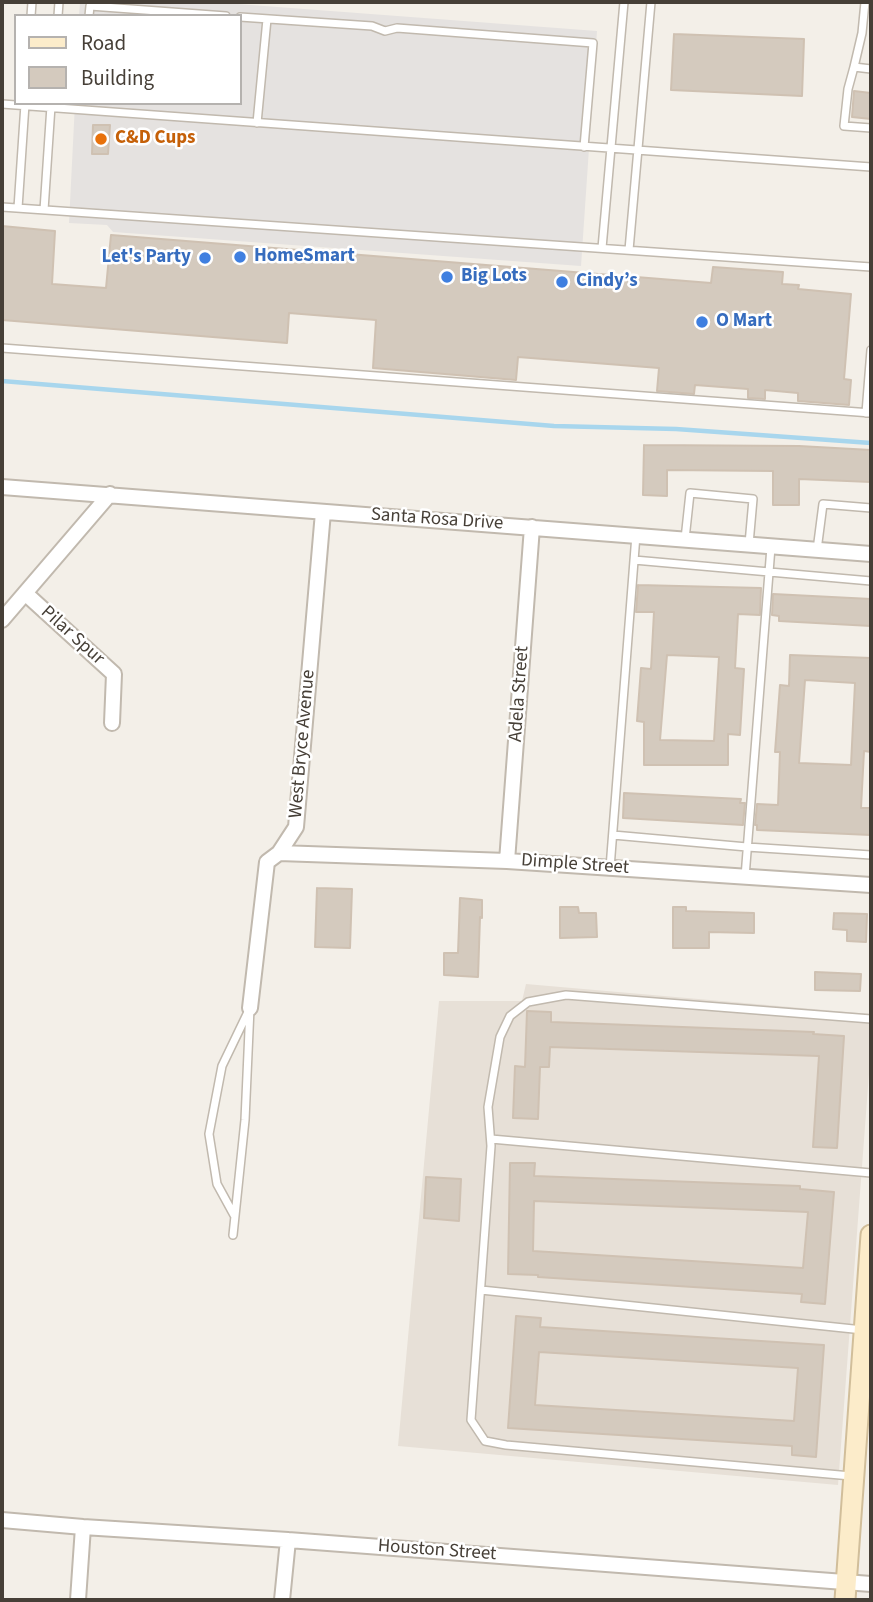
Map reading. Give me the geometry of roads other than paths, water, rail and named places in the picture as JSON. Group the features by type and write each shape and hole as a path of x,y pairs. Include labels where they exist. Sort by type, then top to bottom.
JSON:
{"street":[{"name":"Santa Rosa Drive","path":"2,487 871,554"},
{"path":"2,620 110,494"},
{"name":"West Bryce Avenue","path":"250,1008 267,863 279,853 296,827 323,512"},
{"name":"Adela Street","path":"508,861 532,527"},
{"name":"Pilar Spur","path":"25,593 114,674 112,723"},
{"name":"Dimple Street","path":"279,853 508,861 871,886"},
{"path":"846,1591 871,1235"},
{"name":"Houston Street","path":"2,1520 288,1540 846,1591 871,1584"},
{"path":"78,1600 83,1527"},
{"path":"282,1600 288,1540"}],"lane":[{"path":"602,248 624,2"},
{"path":"629,250 651,2"},
{"path":"865,2 862,33 848,89 844,126 871,128"},
{"path":"89,14 90,6 199,14"},
{"path":"242,17 372,26 385,31 397,28 593,43 584,147"},
{"path":"257,123 267,19"},
{"path":"862,33 871,34"},
{"path":"854,67 871,69"},
{"path":"18,208 25,105 871,167"},
{"path":"44,210 51,106"},
{"path":"2,207 871,267"},
{"path":"2,348 869,413 871,350"},
{"path":"685,539 690,493 753,499 749,544"},
{"path":"817,550 823,504 871,508"},
{"path":"610,868 636,535"},
{"path":"745,877 771,546"},
{"path":"634,560 871,580"},
{"path":"613,835 871,855"},
{"path":"854,1477 506,1445 485,1441 471,1420 491,1139 488,1107 500,1037 510,1016 528,1002 566,995 871,1019"},
{"name":"West Bryce Avenue","path":"235,1217 217,1184 209,1134 222,1066 250,1008"},
{"name":"West Bryce Avenue","path":"233,1235 245,1121 250,1008"},
{"path":"491,1139 871,1173"},
{"path":"481,1290 864,1330"}],"waterway":[{"path":"2,381 554,426 676,429 871,443"}],"place":[{"name":"C&D Cups","path":"101,139"},
{"name":"HomeSmart","path":"240,257"},
{"name":"Let's Party","path":"205,258"},
{"name":"Big Lots","path":"447,277"},
{"name":"Cindy’s","path":"562,282"},
{"name":"O Mart","path":"702,322"}]}
